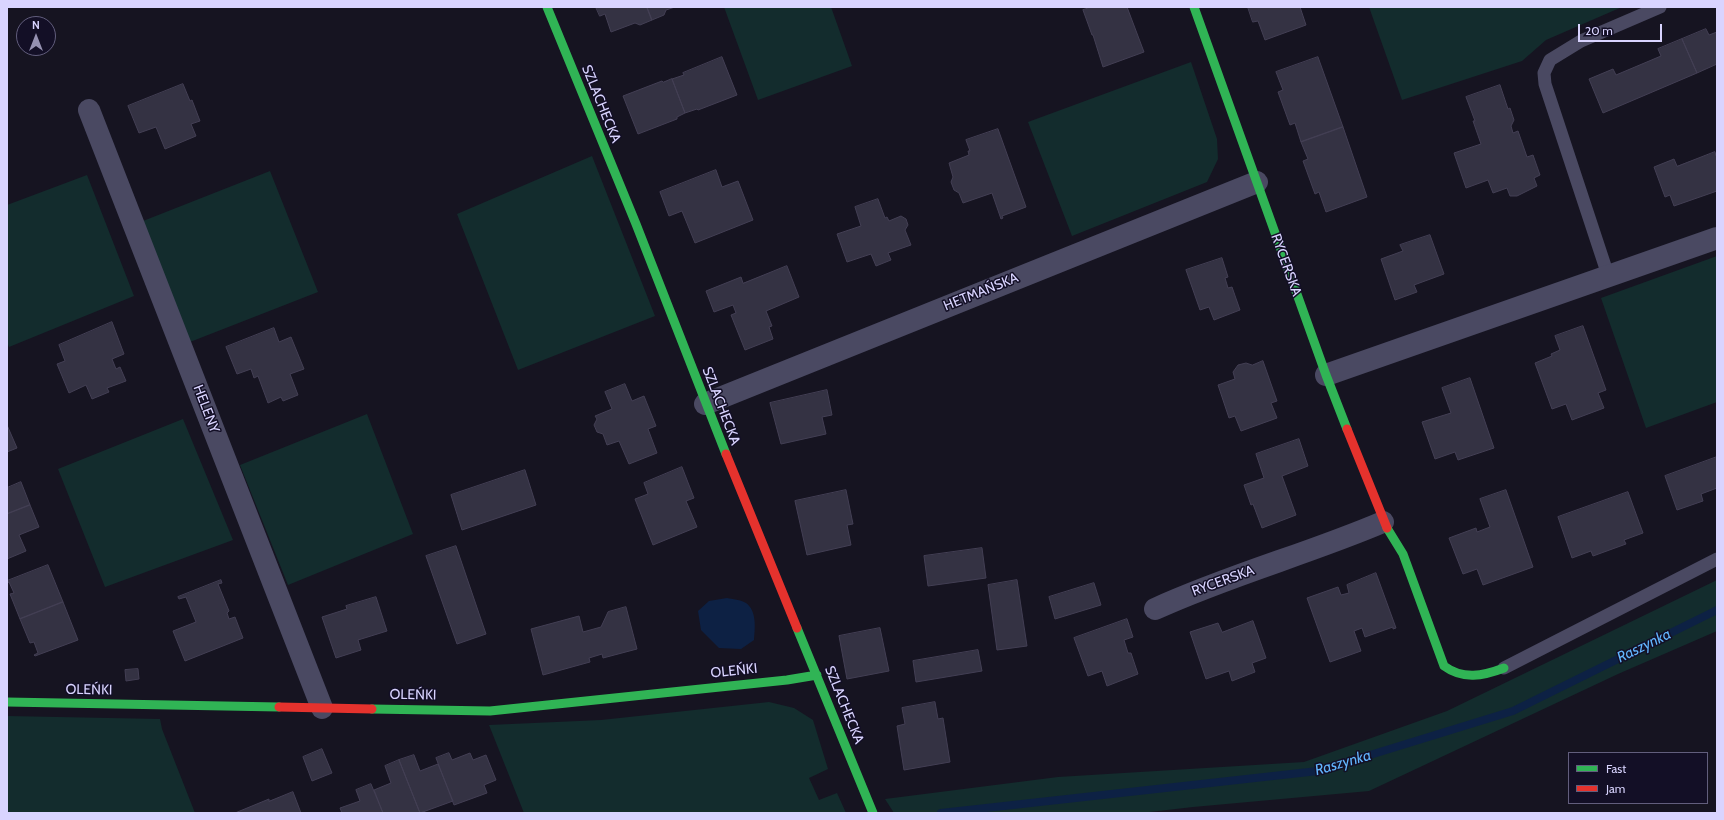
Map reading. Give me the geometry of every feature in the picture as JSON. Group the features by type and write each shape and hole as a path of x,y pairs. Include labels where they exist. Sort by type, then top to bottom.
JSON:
{"street":[{"name":"SZLACHECKA","path":"547,7 636,224 705,404 873,813"},
{"name":"RYCERSKA","path":"1194,7 1326,375 1383,522 1403,554 1444,666 1455,674 1470,677 1489,674 1504,668"},
{"name":"HELENY","path":"89,110 322,708"},
{"name":"HETMAŃSKA","path":"705,404 1005,282 1257,182"},
{"path":"1326,375 1717,238"},
{"name":"RYCERSKA","path":"1154,609 1186,594 1348,537 1383,522"},
{"name":"OLEŃKI","path":"8,700 490,711 788,680 817,675"}],"lane":[{"path":"1608,275 1545,84 1544,73 1550,60 1581,41 1660,7"},
{"path":"1504,668 1717,559"}],"green space":[{"path":"724,7 831,7 852,66 758,100"},
{"path":"1369,7 1622,7 1546,40 1522,61 1402,100"},
{"path":"1191,62 1217,139 1218,159 1207,182 1072,236 1028,122"},
{"path":"592,156 655,316 518,370 457,214"},
{"path":"270,171 318,292 190,342 143,221"},
{"path":"87,175 134,296 9,347 7,342 7,205"},
{"path":"1717,256 1717,402 1646,428 1601,298"},
{"path":"367,414 413,534 288,585 240,465"},
{"path":"183,419 233,540 105,587 58,469"},
{"path":"1717,580 1717,631 1618,674 1369,791 1141,813 894,813 885,799 1058,777 1304,762 1447,711"},
{"path":"769,702 794,708 813,720 828,769 809,778 819,800 837,793 846,813 524,813 489,725 601,720"},
{"path":"7,716 160,719 162,729 195,813 7,813"}],"water":[{"path":"727,598 746,603 750,606 754,615 754,640 741,649 719,648 701,630 698,611 709,601"}],"building":[{"path":"596,7 647,7 652,20 640,25 635,23 611,32 605,14 600,16"},
{"path":"647,7 675,7 666,10 664,15 652,20"},
{"path":"1092,7 1127,7 1144,52 1103,67 1083,10"},
{"path":"1248,7 1300,7 1306,25 1265,40 1258,21 1253,22"},
{"path":"1706,29 1709,35 1717,32 1717,64 1697,73 1682,39"},
{"path":"1682,39 1697,73 1603,113 1589,79 1613,69 1616,75 1661,56 1658,49"},
{"path":"722,57 737,95 698,110 685,113 672,79"},
{"path":"1318,57 1343,127 1301,142 1295,123 1290,125 1278,92 1283,90 1276,72"},
{"path":"672,79 685,113 677,117 677,119 638,134 623,96 662,81"},
{"path":"183,84 190,101 192,100 200,121 191,124 196,136 165,149 156,127 139,133 128,106"},
{"path":"1500,85 1508,109 1510,108 1514,120 1511,126 1513,133 1518,131 1527,157 1533,155 1540,175 1534,178 1537,186 1517,196 1510,196 1507,188 1493,193 1488,180 1466,188 1454,153 1481,144 1473,121 1475,121 1466,97"},
{"path":"1343,127 1367,197 1326,212 1319,192 1315,194 1303,161 1308,159 1301,142"},
{"path":"998,129 1026,207 1002,216 1003,218 1001,219 992,193 963,203 959,193 954,190 951,182 953,177 949,163 969,155 968,151 970,151 966,140"},
{"path":"1715,152 1717,156 1717,191 1674,206 1670,195 1665,197 1654,167 1674,159 1677,166"},
{"path":"716,170 722,187 738,181 753,220 695,243 682,211 669,216 660,192"},
{"path":"878,199 885,218 887,217 889,221 901,216 906,219 908,225 905,230 911,245 888,253 891,260 876,266 871,254 847,262 837,234 861,226 855,207"},
{"path":"1430,235 1444,274 1414,285 1417,292 1395,300 1381,259 1403,251 1400,245"},
{"path":"1222,258 1228,277 1225,278 1228,288 1232,287 1240,310 1214,320 1209,307 1200,310 1186,270"},
{"path":"787,266 799,297 766,311 772,326 769,327 773,339 745,350 731,315 736,313 733,305 714,312 706,291 741,277 743,283"},
{"path":"112,322 124,354 112,359 116,369 120,367 126,381 107,388 109,392 92,399 86,385 69,393 57,364 65,361 59,345"},
{"path":"1583,326 1606,390 1598,393 1604,408 1572,420 1566,404 1552,409 1535,363 1552,356 1551,354 1560,350 1555,336"},
{"path":"274,328 279,342 291,337 304,369 290,374 298,395 283,401 281,397 268,403 258,376 254,378 251,369 237,374 226,347"},
{"path":"1263,361 1277,401 1271,403 1277,418 1241,431 1235,416 1229,418 1218,385 1235,379 1233,372 1238,365 1246,363 1252,365"},
{"path":"1470,378 1494,448 1458,460 1455,452 1435,459 1422,422 1451,413 1442,388"},
{"path":"625,384 632,401 644,396 656,426 648,429 657,453 629,464 619,441 607,445 603,434 597,432 594,425 597,419 595,416 612,409 605,392"},
{"path":"827,390 832,415 822,417 826,434 781,444 770,403"},
{"path":"7,425 17,448 7,452"},
{"path":"1299,439 1308,466 1282,476 1296,515 1262,528 1253,504 1251,505 1244,485 1264,478 1256,454"},
{"path":"1717,457 1717,488 1701,494 1703,501 1677,510 1665,476"},
{"path":"682,467 694,498 686,501 697,527 653,545 635,499 648,494 644,483"},
{"path":"525,470 536,505 462,530 451,495"},
{"path":"21,482 30,505 7,514 7,488"},
{"path":"846,490 853,524 847,525 851,545 807,555 795,501"},
{"path":"1506,490 1533,567 1483,585 1477,569 1463,574 1449,538 1476,528 1477,532 1490,527 1480,499"},
{"path":"1628,492 1643,533 1624,540 1626,544 1593,556 1591,551 1572,558 1558,517"},
{"path":"30,505 39,527 19,535 26,551 7,559 7,514"},
{"path":"456,546 486,634 457,644 426,556"},
{"path":"982,548 986,578 928,586 924,556"},
{"path":"48,565 63,602 20,619 10,594 14,593 9,582 7,583 7,581"},
{"path":"1376,573 1396,628 1393,629 1393,627 1365,637 1362,628 1354,631 1361,651 1330,662 1307,598 1338,587 1341,595 1349,593 1347,585"},
{"path":"221,580 222,583 218,584 229,611 227,613 229,619 235,617 243,638 185,661 173,631 196,622 186,597 179,599 178,597"},
{"path":"1017,580 1027,646 997,650 988,585"},
{"path":"1094,583 1101,605 1055,619 1049,597"},
{"path":"376,597 387,631 358,640 361,650 336,658 322,617 347,609 346,606"},
{"path":"63,602 78,640 35,656 34,655 38,653 34,642 30,643 20,619"},
{"path":"626,607 637,649 603,658 602,654 589,658 590,662 543,675 531,629 579,616 583,632 601,627 608,612"},
{"path":"1127,619 1133,637 1124,640 1128,653 1131,653 1138,674 1107,686 1102,671 1088,676 1074,638"},
{"path":"1253,621 1266,658 1252,663 1255,672 1232,681 1229,671 1206,679 1190,632 1218,623 1222,632"},
{"path":"880,628 889,671 847,679 839,636"},
{"path":"978,650 982,671 916,682 913,661"},
{"path":"138,669 139,679 126,681 125,670"},
{"path":"935,702 938,719 943,718 950,762 904,770 897,726 905,724 902,708"},
{"path":"322,749 332,773 312,781 303,757"},
{"path":"449,753 452,760 470,753 473,760 486,755 496,780 484,785 487,793 454,805 436,758"},
{"path":"414,755 420,771 438,764 453,801 420,813 399,760"},
{"path":"399,760 420,813 383,813 374,790 391,783 385,766"},
{"path":"371,784 383,813 342,813 340,808 360,801 356,790"},
{"path":"293,792 301,813 235,813 269,799 269,801"}],"waterway":[{"name":"Raszynka","path":"941,813 1318,771 1513,711 1717,610"}],"traffic: fast":[{"path":"547,7 636,224 726,454"},
{"path":"1194,7 1326,375 1347,429"},
{"path":"1387,528 1403,554 1444,666 1466,675 1481,675 1504,668"},
{"path":"797,628 873,813"},
{"path":"372,709 490,711 787,680 817,675"},
{"path":"7,702 279,707"}],"traffic: jam":[{"path":"1347,429 1387,528"},
{"path":"726,454 797,628"},
{"path":"279,707 372,709"}]}
